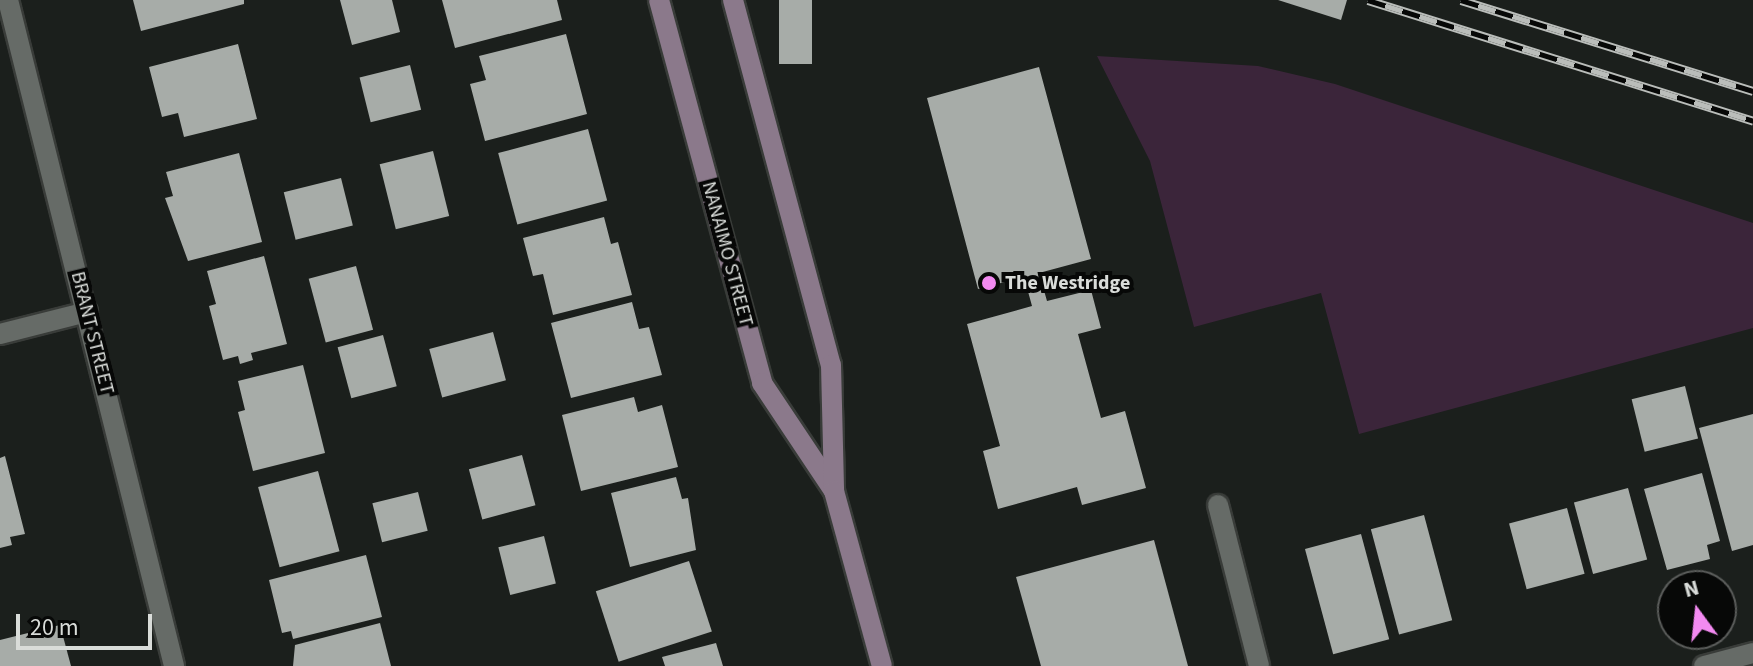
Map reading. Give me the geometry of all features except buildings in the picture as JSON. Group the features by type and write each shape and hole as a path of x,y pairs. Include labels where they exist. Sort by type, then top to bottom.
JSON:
{"main road":[{"name":"NANAIMO STREET","path":"659,0 762,383 834,491"},
{"name":"NANAIMO STREET","path":"733,0 831,365 834,491 882,666"}],"street":[{"name":"BRANT STREET","path":"8,0 174,666"},
{"path":"0,334 87,312"},
{"path":"1218,505 1259,666"},
{"path":"1704,666 1753,653"}],"shaded area":[{"path":"1097,56 1258,66 1335,84 1753,223 1753,328 1359,434 1321,293 1194,327 1150,161"}],"railway":[{"path":"1368,0 1753,121"},
{"path":"1461,0 1753,91"}],"place":[{"name":"The Westridge","path":"989,283"}]}
